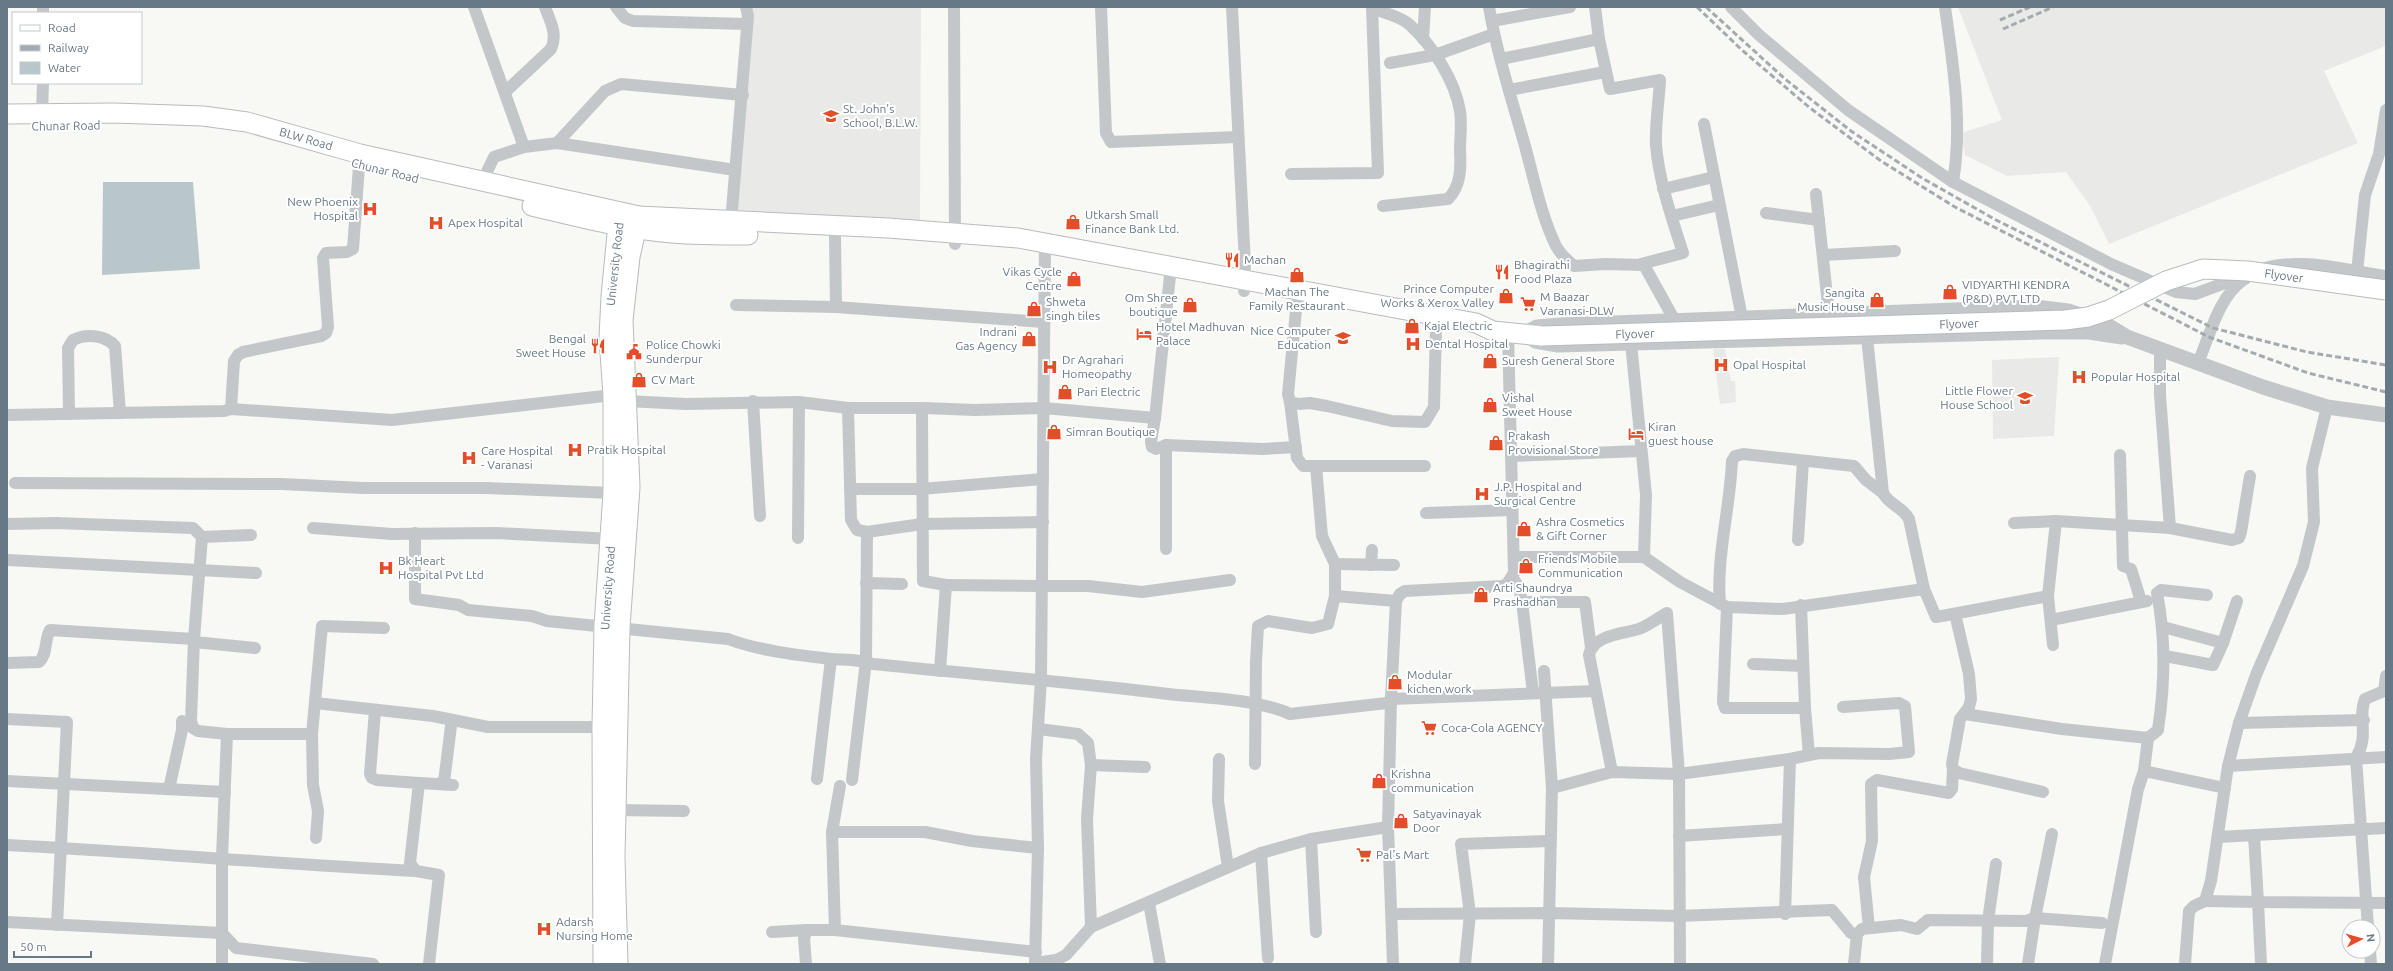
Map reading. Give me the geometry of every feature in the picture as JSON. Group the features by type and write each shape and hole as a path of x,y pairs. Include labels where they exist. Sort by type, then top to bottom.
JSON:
{"main road":[{"name":"BLW Road","path":"7,114 169,114 247,122 360,154 482,182 597,215"},
{"name":"Chunar Road","path":"7,127 155,125 228,130 261,137 359,166 597,215"},
{"path":"597,215 707,234 955,238"},
{"path":"628,221 731,222 955,238 1044,247 1245,286 1297,300 1436,327 1477,334 1507,333"},
{"name":"University Road","path":"603,964 602,727 612,627 613,493 620,398 609,338 628,221"},
{"path":"1044,247 1170,276 1245,286 1476,323 1507,333"},
{"name":"Flyover","path":"1507,333 1542,336 2066,320 2088,317 2109,310 2166,281 2203,269 2248,271 2386,290"},
{"path":"618,964 612,627 630,487 620,398"}],"street":[{"path":"474,7 524,147"},
{"path":"504,92 552,49 555,41 555,33 545,7"},
{"path":"616,7 625,18 633,21 747,24"},
{"path":"731,222 743,95 747,24 746,7"},
{"path":"954,7 955,238"},
{"path":"1101,7 1106,133 1112,142 1238,137"},
{"path":"1232,7 1245,286"},
{"path":"1291,174 1378,173 1372,7 1404,20 1423,39 1436,55 1456,93 1460,113 1460,162 1459,177 1455,191 1448,199 1382,206"},
{"path":"1423,39 1425,7"},
{"path":"1489,7 1494,34 1538,194 1556,246 1564,258 1574,266 1583,267 1606,264 1641,264 1683,253 1664,189 1656,144 1660,80 1610,89 1598,39 1595,7"},
{"path":"1731,7 1759,35 1848,110 1953,182 2111,264 2176,292 2194,294 2222,284 2245,279"},
{"path":"1945,7 1955,80 1957,119 1957,160 1953,182"},
{"path":"1492,21 1563,8"},
{"path":"1390,63 1436,55 1494,34"},
{"path":"1501,59 1598,39"},
{"path":"1509,90 1605,72"},
{"path":"42,114 43,84"},
{"path":"557,143 605,91 617,86 743,95"},
{"path":"2357,272 2365,195 2379,154 2386,110"},
{"path":"1704,124 1742,318"},
{"path":"482,182 494,157 524,147 557,143 735,170"},
{"path":"231,409 234,361 238,355 243,352 321,336 326,333 328,327 323,258 326,253 347,252 352,249 359,166"},
{"path":"1664,189 1714,177"},
{"path":"1816,194 1824,255 1829,314"},
{"path":"1672,216 1719,205"},
{"path":"1766,213 1819,220"},
{"path":"835,237 836,307"},
{"path":"1036,960 1038,848 1036,759 1041,679 1040,586 1044,479 1044,247"},
{"path":"1824,255 1895,251"},
{"path":"2198,363 2222,305 2228,295 2252,273 2275,264 2294,263 2386,276"},
{"path":"1641,264 1648,269 1675,321"},
{"path":"1170,276 1156,418 1151,442 1152,447 1156,449 1166,445 1262,449 1296,447"},
{"path":"1297,300 1288,394 1297,458 1303,466 1425,466"},
{"path":"736,305 836,307 1043,322"},
{"path":"1507,333 1560,325 2035,306 2068,310 2102,322 2127,337 2263,387 2327,407 2386,415"},
{"path":"1290,402 1327,406 1392,421 1425,422 1434,407 1436,327"},
{"path":"1507,333 1542,344 1558,346 2042,332 2089,332 2127,337"},
{"path":"1393,964 1388,827 1391,699 1396,601 1400,594 1405,591 1502,586 1507,584 1512,577 1515,558 1512,510 1507,333"},
{"path":"69,414 68,348 73,340 88,336 100,336 108,339 115,346 120,413"},
{"path":"1867,337 1883,493"},
{"path":"1631,343 1646,495 1644,557"},
{"path":"2160,349 2160,395 2170,528"},
{"path":"7,415 224,411 231,409 392,420 620,398 685,404 753,401 799,402 848,408 975,410 1044,408 1156,418"},
{"path":"753,401 760,516"},
{"path":"798,538 799,402"},
{"path":"2205,901 2212,882 2228,766 2239,723 2256,675 2303,566 2314,522 2314,456 2327,407"},
{"path":"848,408 850,489 853,526 857,530 867,532 922,524 1043,522"},
{"path":"924,408 922,412 923,581 946,585 1088,586 1142,592 1230,580"},
{"path":"1166,445 1166,549"},
{"path":"1511,456 1641,451"},
{"path":"1805,708 1724,708 1722,702 1724,606 1719,574 1730,503 1732,461 1735,456 1743,454 1854,466 1866,480 1883,493 1888,501 1906,514 1909,519 1924,589 1936,617 2048,596"},
{"path":"2120,455 2123,566 2131,569 2141,602"},
{"path":"1798,540 1803,461"},
{"path":"1255,764 1258,626 1268,621 1312,628 1328,624 1335,596 1335,564 1322,536 1316,466"},
{"path":"2014,523 2056,521 2170,528 2232,540 2239,538 2250,476"},
{"path":"850,489 922,489 1044,479"},
{"path":"15,483 282,484 363,488 486,488 613,493"},
{"path":"1426,513 1512,510"},
{"path":"2053,645 2048,596 2056,521"},
{"path":"7,524 69,523 193,528 202,538 194,640 191,721 193,728 198,731 227,734 312,734"},
{"path":"313,528 392,534 496,533 612,539"},
{"path":"852,780 866,661 867,532"},
{"path":"415,533 414,593 415,599 418,600 459,606 468,610 532,616 547,621 728,639 747,646 831,659 866,661 873,664 940,671 1041,679 1256,705 1276,708 1290,714 1387,703 1391,699 1596,691"},
{"path":"202,538 251,535"},
{"path":"1371,566 1372,550"},
{"path":"1515,558 1644,557 1680,582 1724,606 1783,609 1802,605 1924,589"},
{"path":"8,560 256,573"},
{"path":"1335,564 1371,566 1394,565"},
{"path":"1512,577 1519,587 1522,602 1533,693"},
{"path":"866,583 902,584"},
{"path":"940,671 946,585"},
{"path":"1965,714 2062,730 2148,738 2158,730 2164,656 2163,627 2157,593 2161,590 2207,594"},
{"path":"1335,596 1396,601"},
{"path":"2051,620 2158,599"},
{"path":"2164,656 2213,665 2223,643 2237,601"},
{"path":"1522,602 1585,602 1591,648 1589,655 1612,772"},
{"path":"1802,605 1803,666 1809,755"},
{"path":"1591,648 1599,641 1641,628 1667,613 1679,774 1680,964"},
{"path":"1869,928 1864,877 1872,841 1872,784 1877,780 1949,792 1952,790 1952,764 1960,719 1965,714 1971,703 1970,683 1957,621 1953,614"},
{"path":"316,838 318,811 313,785 312,734 322,626 384,628"},
{"path":"2163,627 2223,643"},
{"path":"7,663 39,662 44,656 45,634 50,630 194,640 255,648"},
{"path":"817,779 831,659"},
{"path":"1753,664 1803,666"},
{"path":"1544,671 1552,788 1548,964"},
{"path":"2367,919 2356,758 2362,748 2364,737 2362,707 2365,699 2385,691 2386,676"},
{"path":"1552,788 1612,772 1679,774 1790,759 1819,753 1889,754 1909,752 1905,706 1899,703 1843,706"},
{"path":"315,704 433,716 488,727 602,727"},
{"path":"375,710 370,774 372,778 377,780 453,785"},
{"path":"7,719 67,722 63,848 58,925"},
{"path":"2239,723 2364,720"},
{"path":"169,789 182,730 182,721"},
{"path":"438,784 444,782 451,726"},
{"path":"1039,729 1078,734 1088,743 1091,765 1087,819 1091,927"},
{"path":"222,964 222,858 227,734"},
{"path":"2105,964 2138,789 2144,771 2148,738"},
{"path":"2228,766 2386,757"},
{"path":"1220,759 1218,801 1228,867"},
{"path":"1785,914 1786,829 1790,759"},
{"path":"1091,765 1145,767"},
{"path":"1953,769 1959,773 2043,792"},
{"path":"2144,771 2225,788"},
{"path":"7,781 225,792"},
{"path":"416,870 410,863 419,783"},
{"path":"835,930 832,832 840,786"},
{"path":"616,810 684,811"},
{"path":"772,932 835,930 1036,960 1056,960 1066,955 1091,927 1261,853 1311,839 1388,827"},
{"path":"2218,836 2386,828"},
{"path":"1679,836 1786,829"},
{"path":"832,832 925,832 972,841 1038,848"},
{"path":"2028,964 2035,918 2052,834"},
{"path":"2254,835 2261,964"},
{"path":"1311,839 1316,932"},
{"path":"1465,964 1470,914 1461,844 1550,841"},
{"path":"7,845 222,858 274,864 436,872 440,879 429,964"},
{"path":"1261,853 1268,958"},
{"path":"1987,964 1988,921 1996,864"},
{"path":"2184,964 2190,912 2194,906 2205,901 2366,904 2386,903"},
{"path":"1149,903 1160,964"},
{"path":"1392,914 1549,913 1679,916 1785,914 1832,910 1851,933"},
{"path":"1854,964 1858,931 1869,928 1901,925 1917,929 1928,920 1988,921 1993,919 2026,921 2035,918 2102,923"},
{"path":"7,922 222,933 236,948 373,964"},
{"path":"806,964 804,938 807,930"}],"shaded area":[{"name":"St. John's School, B.L.W.","path":"746,7 921,7 920,223 736,215"},
{"path":"1958,7 2386,7 2386,46 2324,71 2358,143 2109,244 2090,206 2066,172 2007,176 1965,155 1961,133 2002,120"},
{"name":"Opal Hospital","path":"1713,349 1725,349 1731,381 1735,381 1736,402 1720,404"},
{"name":"Little Flower House School","path":"2059,357 2054,436 1993,439 1992,360"}],"water":[{"path":"103,182 193,182 200,269 102,275"}],"railway":[{"path":"1697,7 1743,51 1810,108 1881,161 1955,207 2209,337 2308,373 2386,392"},
{"path":"1706,7 1785,79 1851,131 1922,178 1996,220 2213,328 2307,352 2386,365"},
{"path":"2000,20 2030,7"},
{"path":"2003,29 2053,7"}],"place":[{"name":"St. John's School, B.L.W.","path":"831,116"},
{"name":"New Phoenix Hospital","path":"370,209"},
{"name":"Utkarsh Small Finance Bank Ltd.","path":"1073,222"},
{"name":"Apex Hospital","path":"436,223"},
{"name":"Machan","path":"1232,260"},
{"name":"Bhagirathi Food Plaza","path":"1502,272"},
{"name":"Machan The Family Restaurant","path":"1297,275"},
{"name":"Vikas Cycle Centre","path":"1074,279"},
{"name":"VIDYARTHI KENDRA (P&D) PVT LTD","path":"1950,292"},
{"name":"Prince Computer Works & Xerox Valley","path":"1506,296"},
{"name":"Sangita Music House","path":"1877,300"},
{"name":"M Baazar Varanasi-DLW","path":"1528,304"},
{"name":"Om Shree boutique","path":"1190,305"},
{"name":"Shweta singh tiles","path":"1034,309"},
{"name":"Kajal Electric","path":"1412,326"},
{"name":"Hotel Madhuvan Palace","path":"1144,334"},
{"name":"Nice Computer Education","path":"1343,338"},
{"name":"Indrani Gas Agency","path":"1029,339"},
{"name":"Dental Hospital","path":"1413,344"},
{"name":"Bengal Sweet House","path":"598,346"},
{"name":"Police Chowki Sunderpur","path":"634,352"},
{"name":"Suresh General Store","path":"1490,361"},
{"name":"Opal Hospital","path":"1721,365"},
{"name":"Dr Agrahari Homeopathy","path":"1050,367"},
{"name":"Popular Hospital","path":"2079,377"},
{"name":"CV Mart","path":"639,380"},
{"name":"Pari Electric","path":"1065,392"},
{"name":"Little Flower House School","path":"2025,398"},
{"name":"Vishal Sweet House","path":"1490,405"},
{"name":"Simran Boutique","path":"1054,432"},
{"name":"Kiran guest house","path":"1636,434"},
{"name":"Prakash Provisional Store","path":"1496,443"},
{"name":"Pratik Hospital","path":"575,450"},
{"name":"Care Hospital - Varanasi","path":"469,458"},
{"name":"J.P. Hospital and Surgical Centre","path":"1482,494"},
{"name":"Ashra Cosmetics & Gift Corner","path":"1524,529"},
{"name":"Friends Mobile Communication","path":"1526,566"},
{"name":"Bk Heart Hospital Pvt Ltd","path":"386,568"},
{"name":"Arti Shaundrya Prashadhan","path":"1481,595"},
{"name":"Modular kichen work","path":"1395,682"},
{"name":"Coca-Cola AGENCY","path":"1429,728"},
{"name":"Krishna communication","path":"1379,781"},
{"name":"Satyavinayak Door","path":"1401,821"},
{"name":"Pal's Mart","path":"1364,855"},
{"name":"Adarsh Nursing Home","path":"544,929"}]}
